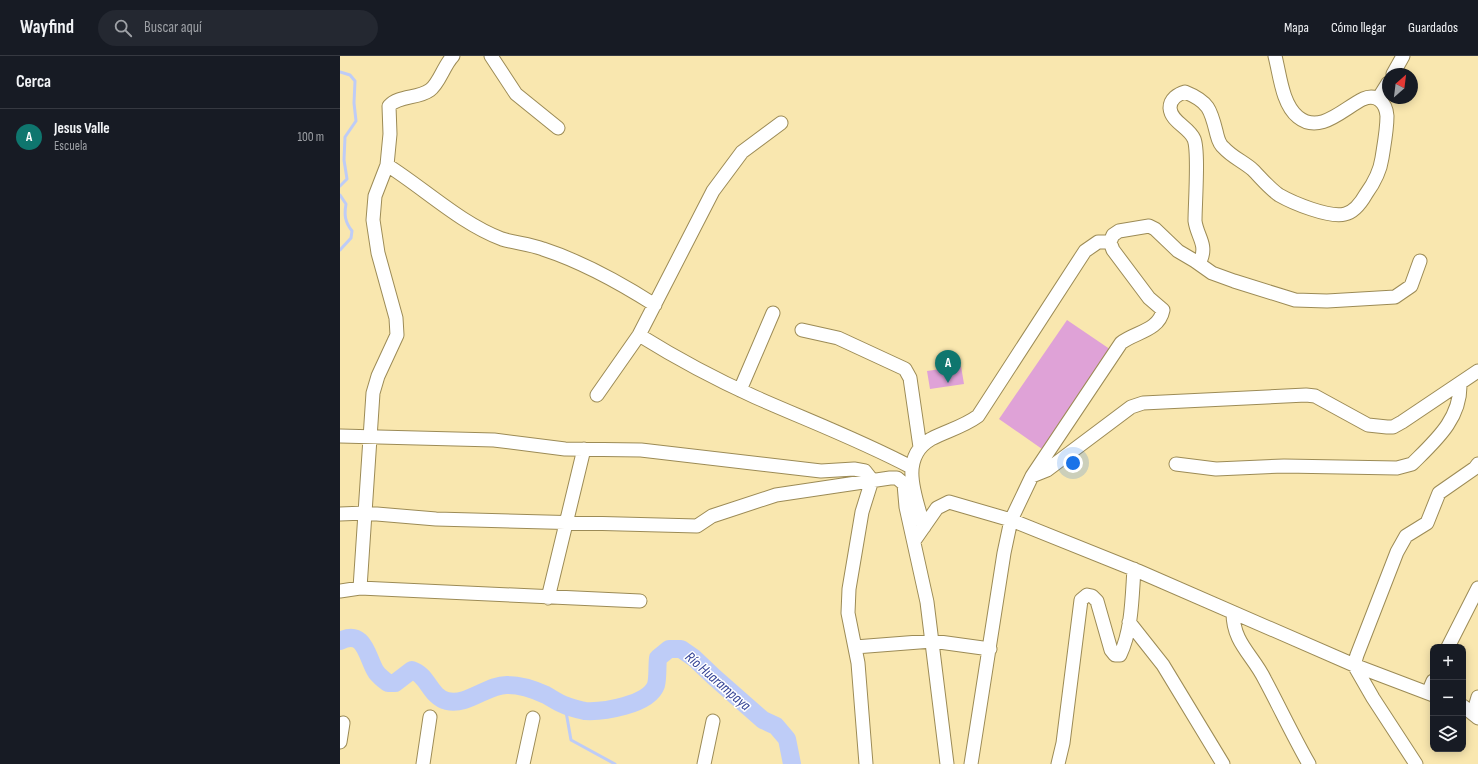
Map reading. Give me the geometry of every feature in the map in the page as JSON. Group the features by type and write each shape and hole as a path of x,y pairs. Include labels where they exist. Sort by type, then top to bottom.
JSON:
{"street":[{"path":"360,588 373,393 378,376 397,335 396,318 378,253 373,220 374,196 387,165 390,134 389,106 393,101 424,94 432,89 447,62 453,56"},
{"path":"491,56 516,94 558,128"},
{"path":"1195,261 1201,259 1204,246 1196,231 1195,221 1197,148 1191,132 1174,118 1170,108 1172,100 1177,94 1185,92 1203,102 1214,117 1218,140 1223,148 1253,170 1279,195 1320,212 1334,215 1345,214 1354,209 1370,189 1380,168 1387,117 1385,106 1378,99 1371,97 1363,99 1334,118 1322,122 1307,123 1297,116 1286,99 1275,56"},
{"path":"1396,68 1402,56"},
{"path":"1378,99 1382,93"},
{"path":"597,395 639,335 712,191 742,152 781,123"},
{"path":"387,165 419,186 457,215 502,239 544,249 597,271 654,305"},
{"path":"971,764 1004,553 1012,520 1032,476 1121,343 1128,337 1158,323 1162,317 1163,310 1149,298 1113,250 1110,242 1113,235 1119,230 1149,226 1155,229 1178,251 1212,273 1295,300 1327,301 1395,297 1411,286 1420,261"},
{"path":"924,527 913,487 911,467 920,448 931,439 967,424 978,416 1085,251 1098,242 1110,242"},
{"path":"740,390 773,313"},
{"path":"802,330 838,338 905,369 910,378 920,448"},
{"path":"639,335 678,359 740,390 864,443 911,467"},
{"path":"1032,476 1047,470 1131,407 1143,402 1315,396 1368,425 1393,427 1478,372"},
{"path":"1176,464 1216,469 1284,466 1397,468 1412,464 1446,429 1460,396 1460,384"},
{"path":"340,436 494,440 565,449 641,450 821,471 854,469 865,471 872,480"},
{"path":"548,598 584,449"},
{"path":"1416,764 1373,698 1354,665 1397,552 1406,536 1427,523 1439,493 1475,468 1478,464"},
{"path":"340,514 365,513 436,519 697,526 712,516 776,495 872,480 897,478 904,484 927,602 947,764"},
{"path":"866,764 858,663 848,614 849,589 862,512 872,480"},
{"path":"914,541 937,508 949,502 1012,520 1134,570 1354,665 1430,690"},
{"path":"1058,764 1063,743 1081,600 1087,595 1092,596 1097,601 1110,650 1114,655 1120,656 1124,648 1129,622 1134,570"},
{"path":"340,591 360,588 640,602"},
{"path":"1450,644 1478,588"},
{"path":"1233,612 1233,626 1239,640 1265,678 1284,720 1308,764"},
{"path":"1129,622 1163,665 1223,764"},
{"path":"855,647 932,641 990,649"},
{"path":"1471,713 1478,697"},
{"path":"423,764 430,717"},
{"path":"523,764 533,718"},
{"path":"704,764 713,721"},
{"path":"340,742 343,723"}],"shaded area":[{"path":"1067,320 1120,356 1052,456 999,419"},
{"path":"961,366 964,384 930,389 927,371"}],"waterway":[{"path":"340,72 350,75 355,81 354,103 356,121 345,137 344,160 347,179 340,186"},
{"path":"340,195 346,204 346,218 352,231 351,238 340,250"},
{"name":"Río Huarampaya","path":"340,641 348,638 355,638 360,641 364,646 376,672 388,683 395,683 412,670 422,676 441,699 447,701 455,702 470,698 493,688 513,685 532,689 564,705 585,711 603,710 625,706 644,698 652,692 656,685 658,658 669,649 681,649 694,658 763,720 776,726 787,739 792,764"},
{"path":"565,706 571,740 615,764"}],"place":[{"name":"Jesus Valle","path":"948,383"}]}
